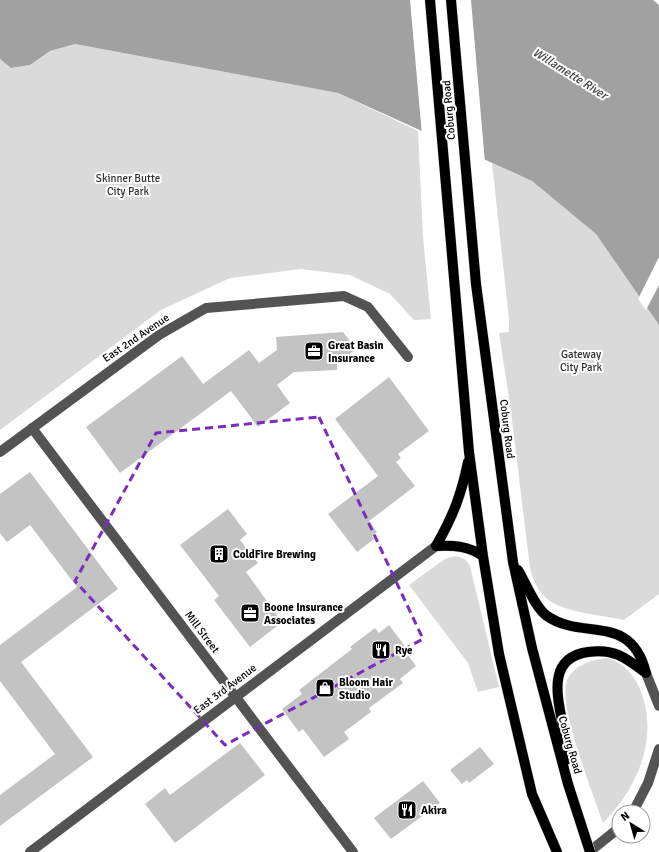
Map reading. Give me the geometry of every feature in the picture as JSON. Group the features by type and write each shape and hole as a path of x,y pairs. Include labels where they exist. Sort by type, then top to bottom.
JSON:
{"main road":[{"name":"Coburg Road","path":"430,0 470,452 483,556 499,654 532,794 557,852"},
{"name":"Coburg Road","path":"451,0 476,284 513,562 536,664 568,784 590,852"},
{"path":"436,546 452,519 460,496 470,452"},
{"path":"436,546 458,546 475,551 483,556"},
{"path":"513,562 538,608 545,614 566,625 600,629 618,635 635,648 642,659 646,673"},
{"path":"568,784 564,736 557,692 557,681 561,669 568,660 579,653 599,650 622,655 646,673"}],"street":[{"name":"East 2nd Avenue","path":"0,452 159,335 206,308 344,296 368,307 408,357"},
{"name":"Mill Street","path":"32,428 353,852"},
{"name":"East 3rd Avenue","path":"30,852 436,546"},
{"path":"646,673 659,706"},
{"path":"637,804 648,783 659,749"},
{"path":"590,852 611,835"}],"highlighted area":[{"path":"319,417 423,639 225,745 75,581 156,433"}],"green space":[{"name":"Skinner Butte City Park","path":"75,44 338,93 418,131 423,237 431,319 414,320 390,294 350,275 301,269 230,278 161,310 0,430 0,59 11,68 30,65 50,51"},
{"name":"Gateway City Park","path":"492,163 532,181 596,234 659,325 659,594 624,620 583,613 553,603 540,591 531,572 510,404 499,333 509,332 509,320"},
{"path":"456,556 465,559 470,566 499,687 478,692 468,663 409,585 445,559"},
{"path":"608,658 614,660 624,666 632,675 641,691 646,709 647,727 646,745 642,762 635,779 619,804 611,804 611,814 603,823 572,732 565,696 566,684 572,672 582,665 595,660"}],"water":[{"name":"Willamette River","path":"0,0 653,0 659,5 659,325 596,234 532,181 338,93 75,44 50,51 30,65 11,68 0,59"}],"pier":[{"path":"410,0 471,0 485,163 422,135"},
{"path":"659,257 659,285 646,310 638,299"}],"building":[{"path":"343,332 356,349 337,364 337,370 294,372 277,385 290,403 258,427 231,391 120,473 86,427 182,356 203,384 249,350 259,363 277,350 276,337"},
{"path":"389,377 429,431 398,454 401,458 396,462 415,486 369,521 377,532 372,536 374,539 357,552 328,514 378,476 335,419"},
{"path":"30,472 118,589 21,662 93,757 0,826 0,795 55,754 0,681 0,645 77,587 30,525 7,542 0,533 0,494"},
{"path":"228,509 247,534 240,540 258,563 246,572 282,622 250,647 214,600 219,596 180,545"},
{"path":"389,625 407,649 405,651 416,666 400,679 403,683 369,708 371,712 344,732 349,739 324,757 303,729 299,732 282,709 302,694 299,690 352,649 350,647 375,628 379,633"},
{"path":"240,743 265,775 175,843 145,804 165,788 170,795"},
{"path":"480,747 494,764 469,783 467,780 462,784 450,770"},
{"name":"Akira","path":"423,781 440,803 391,839 374,818"}],"place":[{"name":"Great Basin Insurance","path":"314,351"},
{"name":"ColdFire Brewing","path":"219,554"},
{"name":"Boone Insurance Associates","path":"250,613"},
{"name":"Rye","path":"381,650"},
{"name":"Bloom Hair Studio","path":"325,688"},
{"name":"Akira","path":"407,810"}]}
